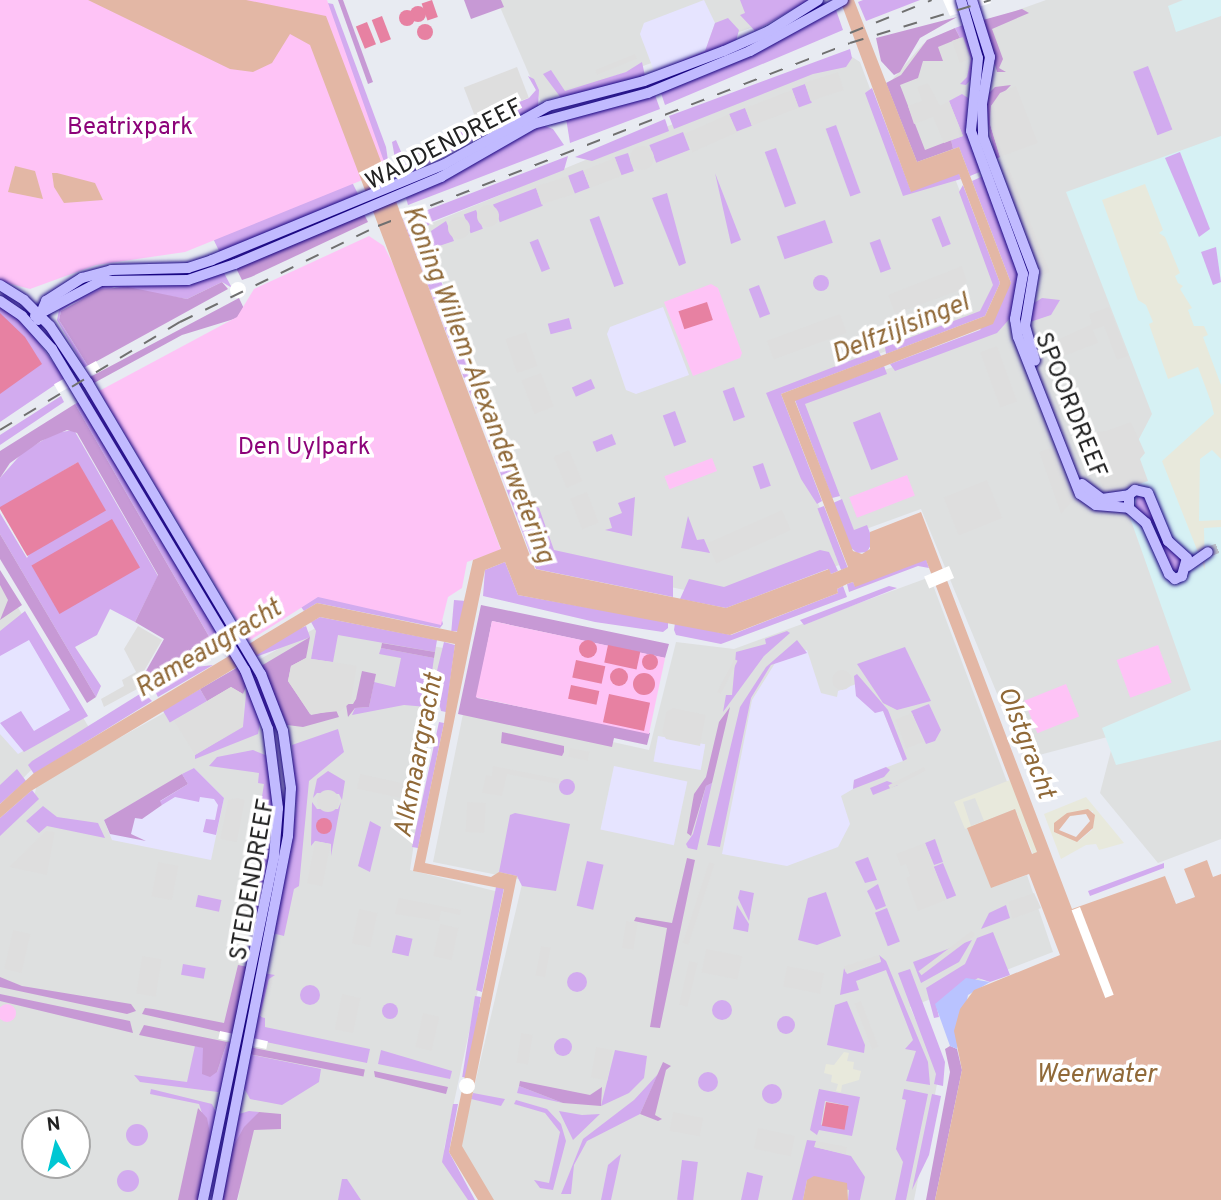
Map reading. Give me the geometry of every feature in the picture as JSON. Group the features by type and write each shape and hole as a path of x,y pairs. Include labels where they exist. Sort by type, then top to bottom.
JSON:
{"main road":[{"name":"WADDENDREEF","path":"356,207 415,189 533,124 648,93 662,81 769,31 818,0"},
{"name":"WADDENDREEF","path":"22,316 39,315 98,273 130,267 214,266 356,207 443,164 548,106 644,81 662,81 773,41 829,5 843,0"},
{"name":"SPOORDREEF","path":"961,0 977,47 970,114 1034,272 1025,332 1080,481 1087,491 1102,499 1129,495"},
{"name":"SPOORDREEF","path":"972,0 988,44 981,118 988,161"},
{"name":"SPOORDREEF","path":"993,174 1023,274 1016,315 1018,337 1075,484 1091,503 1129,508"},
{"name":"STEDENDREEF","path":"0,285 25,302 54,331 256,664 283,731 292,810 217,1200"},
{"name":"STEDENDREEF","path":"0,301 22,316 39,333 245,670 268,729 276,781 277,832 203,1200"},
{"path":"25,302 50,305 54,331"},
{"path":"39,315 39,333"},
{"path":"1135,490 1148,494 1168,541 1187,561 1182,576 1171,576 1146,523 1129,508 1129,495 1135,490"}],"shaded area":[{"path":"310,0 333,4 386,147 394,201"},
{"path":"338,0 343,0 373,82 368,84"},
{"path":"432,0 438,17 427,21 422,4"},
{"path":"464,0 501,0 504,7 471,19"},
{"path":"497,0 802,0 762,24 541,102"},
{"path":"704,0 715,23 705,51 654,71 640,34 644,23"},
{"path":"740,0 809,0 755,31 740,15 745,13"},
{"path":"920,0 866,21 858,2"},
{"path":"1046,0 1221,0 1221,839 1158,863 1100,793 1115,735 1024,759 921,509 855,533 800,401 1002,327 1016,281 969,151 916,169 885,88 923,44"},
{"path":"1183,0 1221,0 1221,16 1176,32 1168,6"},
{"path":"415,6 421,6 426,14 424,20 415,22 410,17 410,11"},
{"path":"1022,9 1029,13 992,29 1003,59 999,68 1006,72 997,72 983,20"},
{"path":"404,10 410,10 415,18 413,24 404,26 399,21 399,15"},
{"path":"836,10 843,30 665,105 661,93 751,56"},
{"path":"382,16 391,39 381,43 372,20"},
{"path":"957,17 920,38 900,72 894,75 881,61 876,38"},
{"path":"728,18 739,30 736,41 655,72 705,51 715,23"},
{"path":"367,22 376,44 365,49 356,26"},
{"path":"422,24 428,24 433,32 431,38 422,40 417,35 417,29"},
{"path":"966,24 973,49 972,78 966,85 960,84 967,77 971,59 955,28"},
{"path":"955,28 960,38 938,47 943,61 923,61 918,78 900,85 925,150 951,140 953,149 917,162 886,83 901,75 927,40"},
{"path":"963,37 971,59 960,63 952,41"},
{"path":"850,49 852,58 846,67 813,74 674,129 669,116"},
{"path":"846,53 860,62 909,193 954,176 996,284 981,313 774,396 843,564 726,599 546,560 422,227"},
{"path":"635,54 637,59 597,75 595,70"},
{"path":"642,62 645,76 561,98 543,74 551,70 565,91 626,72"},
{"path":"1148,66 1172,129 1157,135 1133,72"},
{"path":"517,67 529,98 476,118 464,87"},
{"path":"838,72 844,90 811,101 805,83"},
{"path":"528,76 534,79 539,90 538,107 398,179 396,168 471,136 486,116 529,98 536,90"},
{"path":"928,83 940,106 949,101 963,136 944,143 933,117 914,124 908,106 922,101 917,87"},
{"path":"805,84 812,103 799,108 792,89"},
{"path":"1011,85 991,106 990,124 1000,157 996,159 985,111 989,93 995,87"},
{"path":"1016,86 1038,143 1000,157 990,124 991,106 1000,93"},
{"path":"872,88 911,191 959,173 961,179 903,196 865,93"},
{"path":"792,90 799,108 752,126 745,108"},
{"path":"962,94 968,98 967,122 982,171 970,176 959,147 953,149 951,140 963,136 949,101"},
{"path":"655,95 660,109 570,143 566,118"},
{"path":"745,108 752,126 736,132 729,114"},
{"path":"729,114 737,132 692,152 684,134"},
{"path":"665,119 669,131 592,161 575,157"},
{"path":"542,125 553,129 564,145 408,205 406,198"},
{"path":"836,125 861,193 850,196 826,129"},
{"path":"475,126 457,139 396,164 392,142 396,140 402,154"},
{"path":"683,132 690,150 656,163 649,145"},
{"path":"1221,136 1221,740 1116,765 1102,728 1191,690 1117,481 1152,414 1066,192"},
{"path":"642,146 651,149 654,158 651,167 642,170 633,167 630,158 633,149"},
{"path":"776,148 796,203 785,208 765,152"},
{"path":"1180,152 1210,229 1199,237 1165,158"},
{"path":"628,153 634,171 621,175 615,157"},
{"path":"568,156 564,170 431,222 425,230 425,240 412,216"},
{"path":"615,158 622,176 590,188 583,170"},
{"path":"1009,168 1050,272 1040,276 1002,171"},
{"path":"583,170 590,188 575,193 568,176"},
{"path":"715,173 741,240 731,244"},
{"path":"349,176 359,196 220,253 208,228"},
{"path":"568,176 574,194 542,205 536,187"},
{"path":"983,176 1020,273 1013,315 997,333 895,371 890,364 980,330 1011,283 972,181"},
{"path":"1145,184 1163,230 1159,233 1165,237 1180,273 1175,276 1183,286 1180,289 1192,308 1188,310 1194,326 1204,326 1208,335 1203,337 1221,385 1221,459 1212,450 1200,459 1199,521 1221,520 1221,527 1204,528 1205,570 1162,461 1214,414 1211,402 1198,367 1168,379 1149,324 1153,322 1146,305 1138,300 1102,200"},
{"path":"963,185 1000,283 985,316 886,354 885,347 980,311 993,285 959,192"},
{"path":"536,188 543,206 500,222 493,204"},
{"path":"667,193 686,263 679,266 652,198"},
{"path":"488,205 496,208 499,216 496,224 488,227 480,224 477,216 480,208"},
{"path":"476,210 483,229 471,233 464,214"},
{"path":"364,214 368,222 251,277 242,280 236,268"},
{"path":"599,216 624,284 614,287 590,219"},
{"path":"940,216 951,244 942,247 932,219"},
{"path":"459,217 467,220 470,228 467,236 459,239 451,236 448,228 451,220"},
{"path":"407,219 425,252 417,256 401,221"},
{"path":"825,220 833,243 785,259 777,237"},
{"path":"446,221 454,241 433,248 431,231"},
{"path":"538,239 550,269 542,272 530,242"},
{"path":"880,239 891,269 881,273 870,243"},
{"path":"1216,247 1221,282 1213,285 1201,252"},
{"path":"432,257 504,448 493,453 418,260"},
{"path":"962,266 967,281 960,290 895,314 888,295"},
{"path":"224,273 232,288 222,282 187,299 114,287 71,304 61,311 59,320 88,366 85,368 57,320 63,305 97,285 196,281"},
{"path":"821,275 827,277 827,289 821,291 815,289 813,283 815,277"},
{"path":"222,282 228,289 88,366 59,320 61,311 101,289 128,287 187,299"},
{"path":"759,285 770,314 760,318 749,289"},
{"path":"239,298 247,315 182,335 94,383 90,377"},
{"path":"1042,298 1060,300 1051,315 1030,322 1034,303"},
{"path":"707,302 713,320 684,329 678,311"},
{"path":"0,305 24,323 65,378 0,422"},
{"path":"663,307 689,375 636,394 626,390 607,334 610,327"},
{"path":"1109,307 1128,356 1117,360 1104,326 1093,330 1098,343 1061,357 1055,341 1092,324 1089,314"},
{"path":"0,313 25,337 42,364 0,394"},
{"path":"840,314 847,333 774,359 767,341"},
{"path":"569,318 572,329 551,334 548,324"},
{"path":"526,332 538,366 517,373 505,339"},
{"path":"997,346 1017,401 1000,408 980,352"},
{"path":"878,350 881,356 781,394 822,501 817,504 801,479 766,393"},
{"path":"884,366 887,374 805,404 840,496 832,498 795,400"},
{"path":"541,373 554,407 534,414 521,381"},
{"path":"591,379 595,388 576,397 572,388"},
{"path":"734,387 745,417 734,421 723,391"},
{"path":"90,395 241,646 235,650 84,399"},
{"path":"61,396 64,402 0,445 0,435"},
{"path":"79,402 226,647 218,652 75,404"},
{"path":"75,404 218,652 175,666 152,681 146,671 164,639 135,622 158,575 77,433 67,430 41,441 10,463 0,478 0,451"},
{"path":"675,411 686,442 674,446 663,415"},
{"path":"880,412 898,460 871,470 853,422"},
{"path":"1131,422 1145,453 1140,459 1148,481 1106,496 1097,471 1089,473 1074,434 1106,431"},
{"path":"74,430 158,576 135,622 110,609 97,635 75,647 101,686 96,697 0,534 0,513 27,558 78,462 0,509 0,478 23,452 55,433"},
{"path":"612,434 616,444 597,452 593,442"},
{"path":"1053,447 1073,500 1061,514 1039,452"},
{"path":"569,450 582,481 567,488 553,457"},
{"path":"507,455 525,502 539,508 554,550 673,576 673,597 536,569 494,456"},
{"path":"78,462 106,510 27,556 0,507"},
{"path":"763,463 771,486 760,489 753,467"},
{"path":"987,480 1002,518 959,536 943,498"},
{"path":"587,492 599,523 582,529 570,498"},
{"path":"1137,496 1144,497 1158,527 1135,508"},
{"path":"635,497 632,536 605,530 612,528 609,518 622,513 618,503"},
{"path":"842,499 854,530 867,525 873,541 867,552 857,553 850,547 833,503"},
{"path":"824,506 848,568 841,570 817,509"},
{"path":"782,510 791,530 716,563 707,543"},
{"path":"688,516 697,540 704,539 710,553 681,548"},
{"path":"112,519 140,567 59,614 31,566"},
{"path":"0,534 96,697 87,703 0,559"},
{"path":"1157,537 1183,561 1180,572 1170,570"},
{"path":"820,550 829,552 838,571 831,574 828,569 726,608 680,599 689,579 724,587"},
{"path":"926,559 929,568 918,566 849,592 847,584 853,582 855,586"},
{"path":"505,562 518,595 668,622 668,628 663,632 595,622 483,596 485,570"},
{"path":"0,570 22,605 0,620 8,600 0,585"},
{"path":"0,577 91,731 35,766 0,802"},
{"path":"930,577 1018,811 993,887 1027,875 1053,952 910,1007 939,1074 914,1200 493,1200 460,1147 523,880 433,862 464,709 649,750 676,642 734,649"},
{"path":"843,586 847,597 721,644 676,635 674,630 675,623 731,635 838,593 837,589"},
{"path":"889,586 897,588 804,625 800,620"},
{"path":"318,587 441,617 443,624 440,628 317,603 304,611 296,600"},
{"path":"454,600 466,601 463,632 451,631"},
{"path":"481,605 669,644 665,658 492,621 477,698 650,733 647,745 614,738 612,747 458,714"},
{"path":"25,611 88,716 24,752 0,723 21,711 34,731 70,710 29,640 0,656 0,631"},
{"path":"320,617 437,640 435,652 338,635 333,662 311,659 316,631 311,622"},
{"path":"25,618 85,715 18,754 0,734 0,635"},
{"path":"321,625 443,648 410,870 499,892 444,1149 474,1200 238,1200 251,1117 202,1105 181,1200 0,1200 0,831 34,797 37,784"},
{"path":"138,626 162,640 144,671 150,682 104,707 101,699 124,686 122,680 136,672 124,649"},
{"path":"306,626 310,637 256,657 251,646"},
{"path":"787,631 790,633 764,656 723,712 726,695 732,695 736,652 766,644 765,639"},
{"path":"310,637 306,658 291,666 288,681 311,715 336,710 339,717 303,727 287,725 261,666"},
{"path":"584,640 592,640 597,649 595,656 584,658 579,653 579,645"},
{"path":"797,640 807,653 771,665 751,698 720,847 707,845 740,707 766,667"},
{"path":"444,642 455,645 446,712 441,711 434,683"},
{"path":"382,643 435,652 434,658 381,648"},
{"path":"608,645 640,652 637,669 604,663"},
{"path":"905,647 931,701 897,710 883,703 857,664"},
{"path":"381,648 434,658 427,707 404,705 352,715 355,708 369,707 374,682 395,687 401,658 379,654"},
{"path":"807,650 821,693 837,697 838,691 856,684 883,711 903,761 854,780 853,789 841,796 850,824 838,847 787,866 722,854 752,700 777,660"},
{"path":"650,654 658,662 650,670 642,662"},
{"path":"306,658 357,666 351,702 340,711 310,714 288,681 291,666"},
{"path":"251,659 277,729 272,729 244,663"},
{"path":"734,659 738,661 721,694 717,692"},
{"path":"576,660 605,666 602,684 572,678"},
{"path":"213,665 158,697 152,686 187,668"},
{"path":"238,667 247,684 243,694 231,687 207,701 200,689"},
{"path":"619,668 625,671 628,677 625,683 619,686 613,683 610,677 613,671"},
{"path":"838,670 846,670 852,680 846,690 838,690 832,684 832,676"},
{"path":"362,671 376,674 369,707 355,708 348,717 346,704 353,704 356,699"},
{"path":"644,673 652,676 655,684 652,692 644,695 636,692 633,684 636,676"},
{"path":"857,674 888,710 907,759 903,761 883,711 875,713 856,696 854,676"},
{"path":"247,684 261,717 258,734 195,759 195,755 243,726"},
{"path":"571,685 599,691 596,705 568,699"},
{"path":"231,687 243,694 243,727 195,755 174,721"},
{"path":"200,689 207,701 170,723 163,710"},
{"path":"143,692 152,701 34,774 28,765 32,761"},
{"path":"609,694 650,703 644,731 603,722"},
{"path":"929,704 941,730 935,741 926,744 911,711"},
{"path":"730,707 712,783 706,786 691,836 687,833 694,794 706,777 719,722"},
{"path":"673,708 706,715 700,746 666,739 662,732 666,712"},
{"path":"912,713 923,742 906,748 895,719"},
{"path":"439,722 444,723 418,848 412,847"},
{"path":"338,729 344,752 309,781 299,886 294,889 284,936 272,933 296,810 292,745"},
{"path":"502,732 564,746 564,752 562,756 501,743"},
{"path":"658,736 705,744 701,770 653,762"},
{"path":"570,748 590,752 588,761 568,757"},
{"path":"253,750 270,757 274,827 256,930 246,927 259,859 254,847 264,784 258,783 259,773 209,766 217,757"},
{"path":"493,766 559,779 558,784 507,774 502,796 482,793 486,775 492,776"},
{"path":"614,766 687,782 674,845 600,830"},
{"path":"886,767 890,770 884,777 853,789 854,780"},
{"path":"924,767 926,771 890,789 888,785"},
{"path":"194,768 224,798 211,860 112,840 104,820"},
{"path":"194,768 224,798 216,835 203,832 206,819 215,820 218,805 214,799 200,797 199,802 175,797 162,805 159,802 188,784 182,774"},
{"path":"17,769 26,781 0,804 0,785"},
{"path":"328,771 345,781 342,800 339,794 317,793 313,798 317,779"},
{"path":"182,774 188,784 160,801 162,805 142,819 135,818 131,834 146,841 110,834 104,820"},
{"path":"360,774 409,784 406,799 357,789"},
{"path":"564,779 570,779 575,787 573,793 564,795 559,790 559,784"},
{"path":"1010,780 1038,852 1033,854 1015,809 965,829 954,802","holes":["975,798 984,821 971,826 963,802"]},
{"path":"887,781 898,785 873,795 870,788"},
{"path":"712,783 697,850 688,848 686,844 693,834 706,786"},
{"path":"32,790 39,799 0,836 0,818"},
{"path":"328,790 338,797 339,801 332,811 328,812 318,805 317,801 324,791"},
{"path":"1086,797 1124,843 1099,850 1096,844 1086,845 1061,859 1044,814","holes":["1093,811 1092,830 1079,841 1054,832 1054,824 1064,818"]},
{"path":"228,800 245,800 237,842 220,839"},
{"path":"312,802 317,809 338,809 341,802 331,856 331,844 315,841 311,846"},
{"path":"467,802 486,803 484,833 465,832"},
{"path":"43,806 57,817 98,823 105,838 47,826 39,833 26,821"},
{"path":"515,813 570,824 556,891 522,886 517,876 499,872 510,815"},
{"path":"321,818 327,818 332,826 330,832 321,834 316,829 316,823"},
{"path":"370,821 381,827 370,872 358,866"},
{"path":"46,831 55,832 47,875 9,867"},
{"path":"935,839 943,862 934,865 925,843"},
{"path":"315,841 331,844 323,886 307,883"},
{"path":"925,843 946,900 918,911 906,878 910,876 906,864 901,866 896,854"},
{"path":"868,857 877,880 865,883 855,862"},
{"path":"687,858 695,860 660,1028 650,1027 667,928 634,921 636,917 672,923"},
{"path":"587,861 604,865 593,910 577,906"},
{"path":"158,862 179,866 172,900 151,896"},
{"path":"709,862 715,864 688,945 683,943"},
{"path":"943,863 956,895 947,899 934,867"},
{"path":"1164,863 1164,868 1090,896 1088,891"},
{"path":"878,884 886,906 876,910 867,891"},
{"path":"496,887 504,888 482,992 476,990"},
{"path":"740,890 754,893 749,921 738,898"},
{"path":"826,892 841,936 817,945 798,940 808,898"},
{"path":"1034,893 1041,908 1012,919 1008,902"},
{"path":"198,895 221,900 219,912 196,907"},
{"path":"399,898 461,910 460,915 441,911 439,921 395,914"},
{"path":"737,905 749,924 748,932 733,929"},
{"path":"1006,905 1010,918 981,929 989,913"},
{"path":"887,908 900,942 888,946 875,913"},
{"path":"359,909 378,913 370,947 352,943"},
{"path":"626,921 638,923 634,950 622,948"},
{"path":"440,924 459,928 452,960 433,956"},
{"path":"13,930 31,934 22,973 4,969"},
{"path":"972,931 975,935 922,975 918,971"},
{"path":"993,932 1010,975 990,982 978,978 936,1004 939,1017 934,1018 926,988 965,964 977,938"},
{"path":"396,935 413,939 409,956 392,953"},
{"path":"972,940 959,962 921,983 913,962"},
{"path":"541,946 551,948 545,977 535,975"},
{"path":"706,949 742,956 738,980 701,973"},
{"path":"879,955 886,961 928,1062 930,1085 906,1081 916,1051 905,1049 913,1040 886,970 856,981 859,990 840,995 844,968 847,974 881,962"},
{"path":"879,955 881,961 846,972 844,966"},
{"path":"142,956 162,959 156,997 136,994"},
{"path":"689,961 698,963 688,1007 679,1005"},
{"path":"183,964 206,968 204,979 181,975"},
{"path":"238,965 248,967 234,1035 142,1014 145,1008 224,1023"},
{"path":"787,966 824,973 820,994 783,987"},
{"path":"910,969 945,1062 943,1086 934,1084 936,1074 898,973"},
{"path":"577,972 584,975 587,982 584,989 577,992 570,989 567,982 570,975"},
{"path":"263,973 275,975 269,979 261,1017 265,1018 265,1027 370,1049 367,1063 251,1039"},
{"path":"0,977 22,986 131,1004 136,1011 127,1014 0,987"},
{"path":"269,979 273,980 264,1017 260,1016"},
{"path":"310,985 317,988 320,995 317,1002 310,1005 303,1002 300,995 303,988"},
{"path":"0,994 130,1021 133,1033 0,1001"},
{"path":"342,994 361,998 353,1033 335,1029"},
{"path":"475,996 481,997 468,1078 462,1077"},
{"path":"722,1000 729,1003 732,1010 729,1017 722,1020 715,1017 712,1010 715,1003"},
{"path":"847,1001 865,1045 864,1053 827,1045 835,1005"},
{"path":"861,1001 879,1047 872,1049 854,1004"},
{"path":"390,1003 396,1005 396,1017 390,1019 384,1017 382,1011 384,1005"},
{"path":"423,1013 440,1017 432,1051 415,1047"},
{"path":"782,1016 790,1016 795,1025 793,1032 782,1034 777,1029 777,1021"},
{"path":"144,1025 227,1042 217,1072 210,1077 202,1074 203,1048 139,1035"},
{"path":"521,1033 533,1035 528,1065 516,1063"},
{"path":"559,1038 567,1038 572,1047 570,1054 559,1056 554,1051 554,1043"},
{"path":"227,1042 233,1043 223,1087 218,1092 140,1082 134,1075 187,1082 195,1046 204,1048 217,1072"},
{"path":"950,1046 957,1049 962,1070 935,1200 926,1200 950,1072 945,1049"},
{"path":"249,1047 365,1070 363,1076 248,1054"},
{"path":"596,1047 613,1050 607,1080 591,1078"},
{"path":"381,1050 452,1071 450,1079 378,1064"},
{"path":"615,1050 647,1056 644,1078 629,1093 601,1106"},
{"path":"844,1052 849,1053 847,1061 854,1062 853,1069 861,1071 859,1080 842,1085 841,1092 836,1091 838,1084 831,1082 832,1075 824,1073 826,1064 834,1065"},
{"path":"248,1054 321,1069 319,1082 282,1105 250,1099 244,1088"},
{"path":"663,1062 671,1066 666,1070 655,1115 662,1119 658,1121 640,1114"},
{"path":"374,1071 448,1087 446,1094 375,1077"},
{"path":"708,1072 715,1075 718,1082 715,1089 708,1092 701,1089 698,1082 701,1075"},
{"path":"658,1074 640,1114 587,1141 574,1165 571,1194 561,1194 583,1139 634,1100"},
{"path":"520,1081 590,1095 602,1087 601,1106 563,1103 519,1086"},
{"path":"768,1084 776,1084 782,1094 776,1104 768,1104 762,1098 762,1090"},
{"path":"519,1086 563,1103 517,1093"},
{"path":"151,1089 212,1104 217,1114 212,1144 199,1104 150,1094"},
{"path":"819,1089 860,1097 852,1136 819,1130 817,1135 810,1130","holes":["825,1101 849,1106 821,1125"]},
{"path":"904,1089 928,1094 906,1200 895,1200 903,1162 896,1149 906,1100 902,1099"},
{"path":"473,1093 505,1099 501,1106 471,1099"},
{"path":"932,1094 941,1096 929,1155 912,1190"},
{"path":"516,1100 547,1109 561,1124 566,1141 553,1190 540,1188 534,1180 549,1183 560,1132 545,1113 514,1104"},
{"path":"826,1102 849,1106 844,1130 822,1126"},
{"path":"453,1104 458,1104 449,1152 475,1200 468,1200 442,1162"},
{"path":"198,1108 207,1118 212,1144 200,1200 178,1200"},
{"path":"559,1111 582,1115 600,1114 573,1140"},
{"path":"259,1112 232,1149 239,1114"},
{"path":"259,1112 281,1114 281,1129 254,1130 237,1200 221,1200 232,1149 244,1127"},
{"path":"673,1112 703,1118 700,1137 669,1131"},
{"path":"137,1124 145,1127 148,1135 145,1143 137,1146 129,1143 126,1135 129,1127"},
{"path":"758,1128 795,1136 791,1156 754,1149"},
{"path":"807,1140 816,1141 815,1147 851,1156 865,1177 860,1200 848,1200 849,1190 807,1180 803,1200 792,1200"},
{"path":"816,1141 847,1147 846,1154 814,1147"},
{"path":"621,1154 611,1200 601,1200 608,1165"},
{"path":"682,1160 698,1162 693,1200 677,1200"},
{"path":"128,1170 136,1173 139,1181 136,1189 128,1192 120,1189 117,1181 120,1173"},
{"path":"747,1172 763,1176 758,1200 741,1200"},
{"path":"342,1179 347,1179 361,1200 338,1200"}],"sand":[{"path":"966,978 990,982 968,995 957,1049 950,1046 935,1004"}],"green space":[{"name":"Beatrixpark","path":"0,0 327,0 387,170 185,252 96,265 30,289 0,281"},
{"name":"Den Uylpark","path":"369,236 384,246 396,270 501,550 467,562 462,588 448,597 441,625 318,597 249,641 99,391 237,317 254,289"},
{"path":"711,284 718,288 742,353 740,358 693,376 664,302"},
{"path":"712,458 717,471 669,489 664,476"},
{"path":"907,475 915,496 857,518 849,497"},
{"path":"492,621 665,658 649,734 476,697"},
{"path":"1158,645 1172,683 1130,698 1117,660"},
{"path":"1066,684 1079,716 1037,733 1024,701"},
{"path":"7,1004 13,1007 16,1013 13,1019 7,1022 1,1019 -2,1013 1,1007"}],"water":[{"name":"Weerwater","path":"88,0 246,0 326,16 535,569 726,608 829,569 831,574 848,567 781,394 985,316 1000,283 959,174 911,192 840,0 854,0 917,162 959,147 1011,283 993,324 795,401 853,551 862,554 870,549 870,532 921,512 1072,909 1165,876 1176,904 1195,897 1184,869 1207,860 1213,877 1221,874 1221,1200 935,1200 962,1070 954,1031 960,1009 974,990 1060,955 1029,874 991,888 967,828 1015,809 1032,854 1037,852 926,560 855,587 853,582 847,584 837,589 838,593 730,635 518,595 505,562 485,570 425,863 491,877 499,872 517,876 462,1146 494,1200 478,1200 449,1152 504,889 413,871 444,723 455,644 320,617 31,791 0,818 0,804 34,773 317,603 457,632 473,560 501,549 310,45 290,34 272,63 253,72 230,69"},
{"path":"15,166 35,171 43,199 8,192"},
{"path":"52,173 95,183 103,200 64,203 54,187"},
{"path":"1088,809 1095,815 1093,828 1077,842 1054,832 1054,823 1067,813","holes":["1086,814 1090,821 1076,837 1059,830 1070,816"]},
{"path":"814,1176 847,1183 848,1200 803,1200 807,1180"}],"pier":[{"path":"943,0 989,0 991,3 950,16"},
{"path":"238,282 246,290 238,298 230,290"},
{"path":"96,361 101,370 59,393 54,384"},
{"path":"949,566 954,578 929,589 924,577"},
{"path":"1080,907 1114,995 1105,998 1072,910"},
{"path":"220,1031 268,1041 266,1049 218,1039"},
{"path":"467,1078 475,1086 467,1094 459,1086"}],"tunnel":[{"path":"1208,552 1221,547"}],"railway":[{"path":"850,33 932,0"},
{"path":"0,430 180,322 378,226 850,43 991,0"}],"water label":[{"name":"Delfzijlsingel","path":"901,330"},
{"name":"Koning Willem-Alexanderwetering","path":"477,385"},
{"name":"Rameaugracht","path":"209,650"},
{"name":"Olstgracht","path":"1025,743"},
{"name":"Alkmaargracht","path":"420,756"}]}
